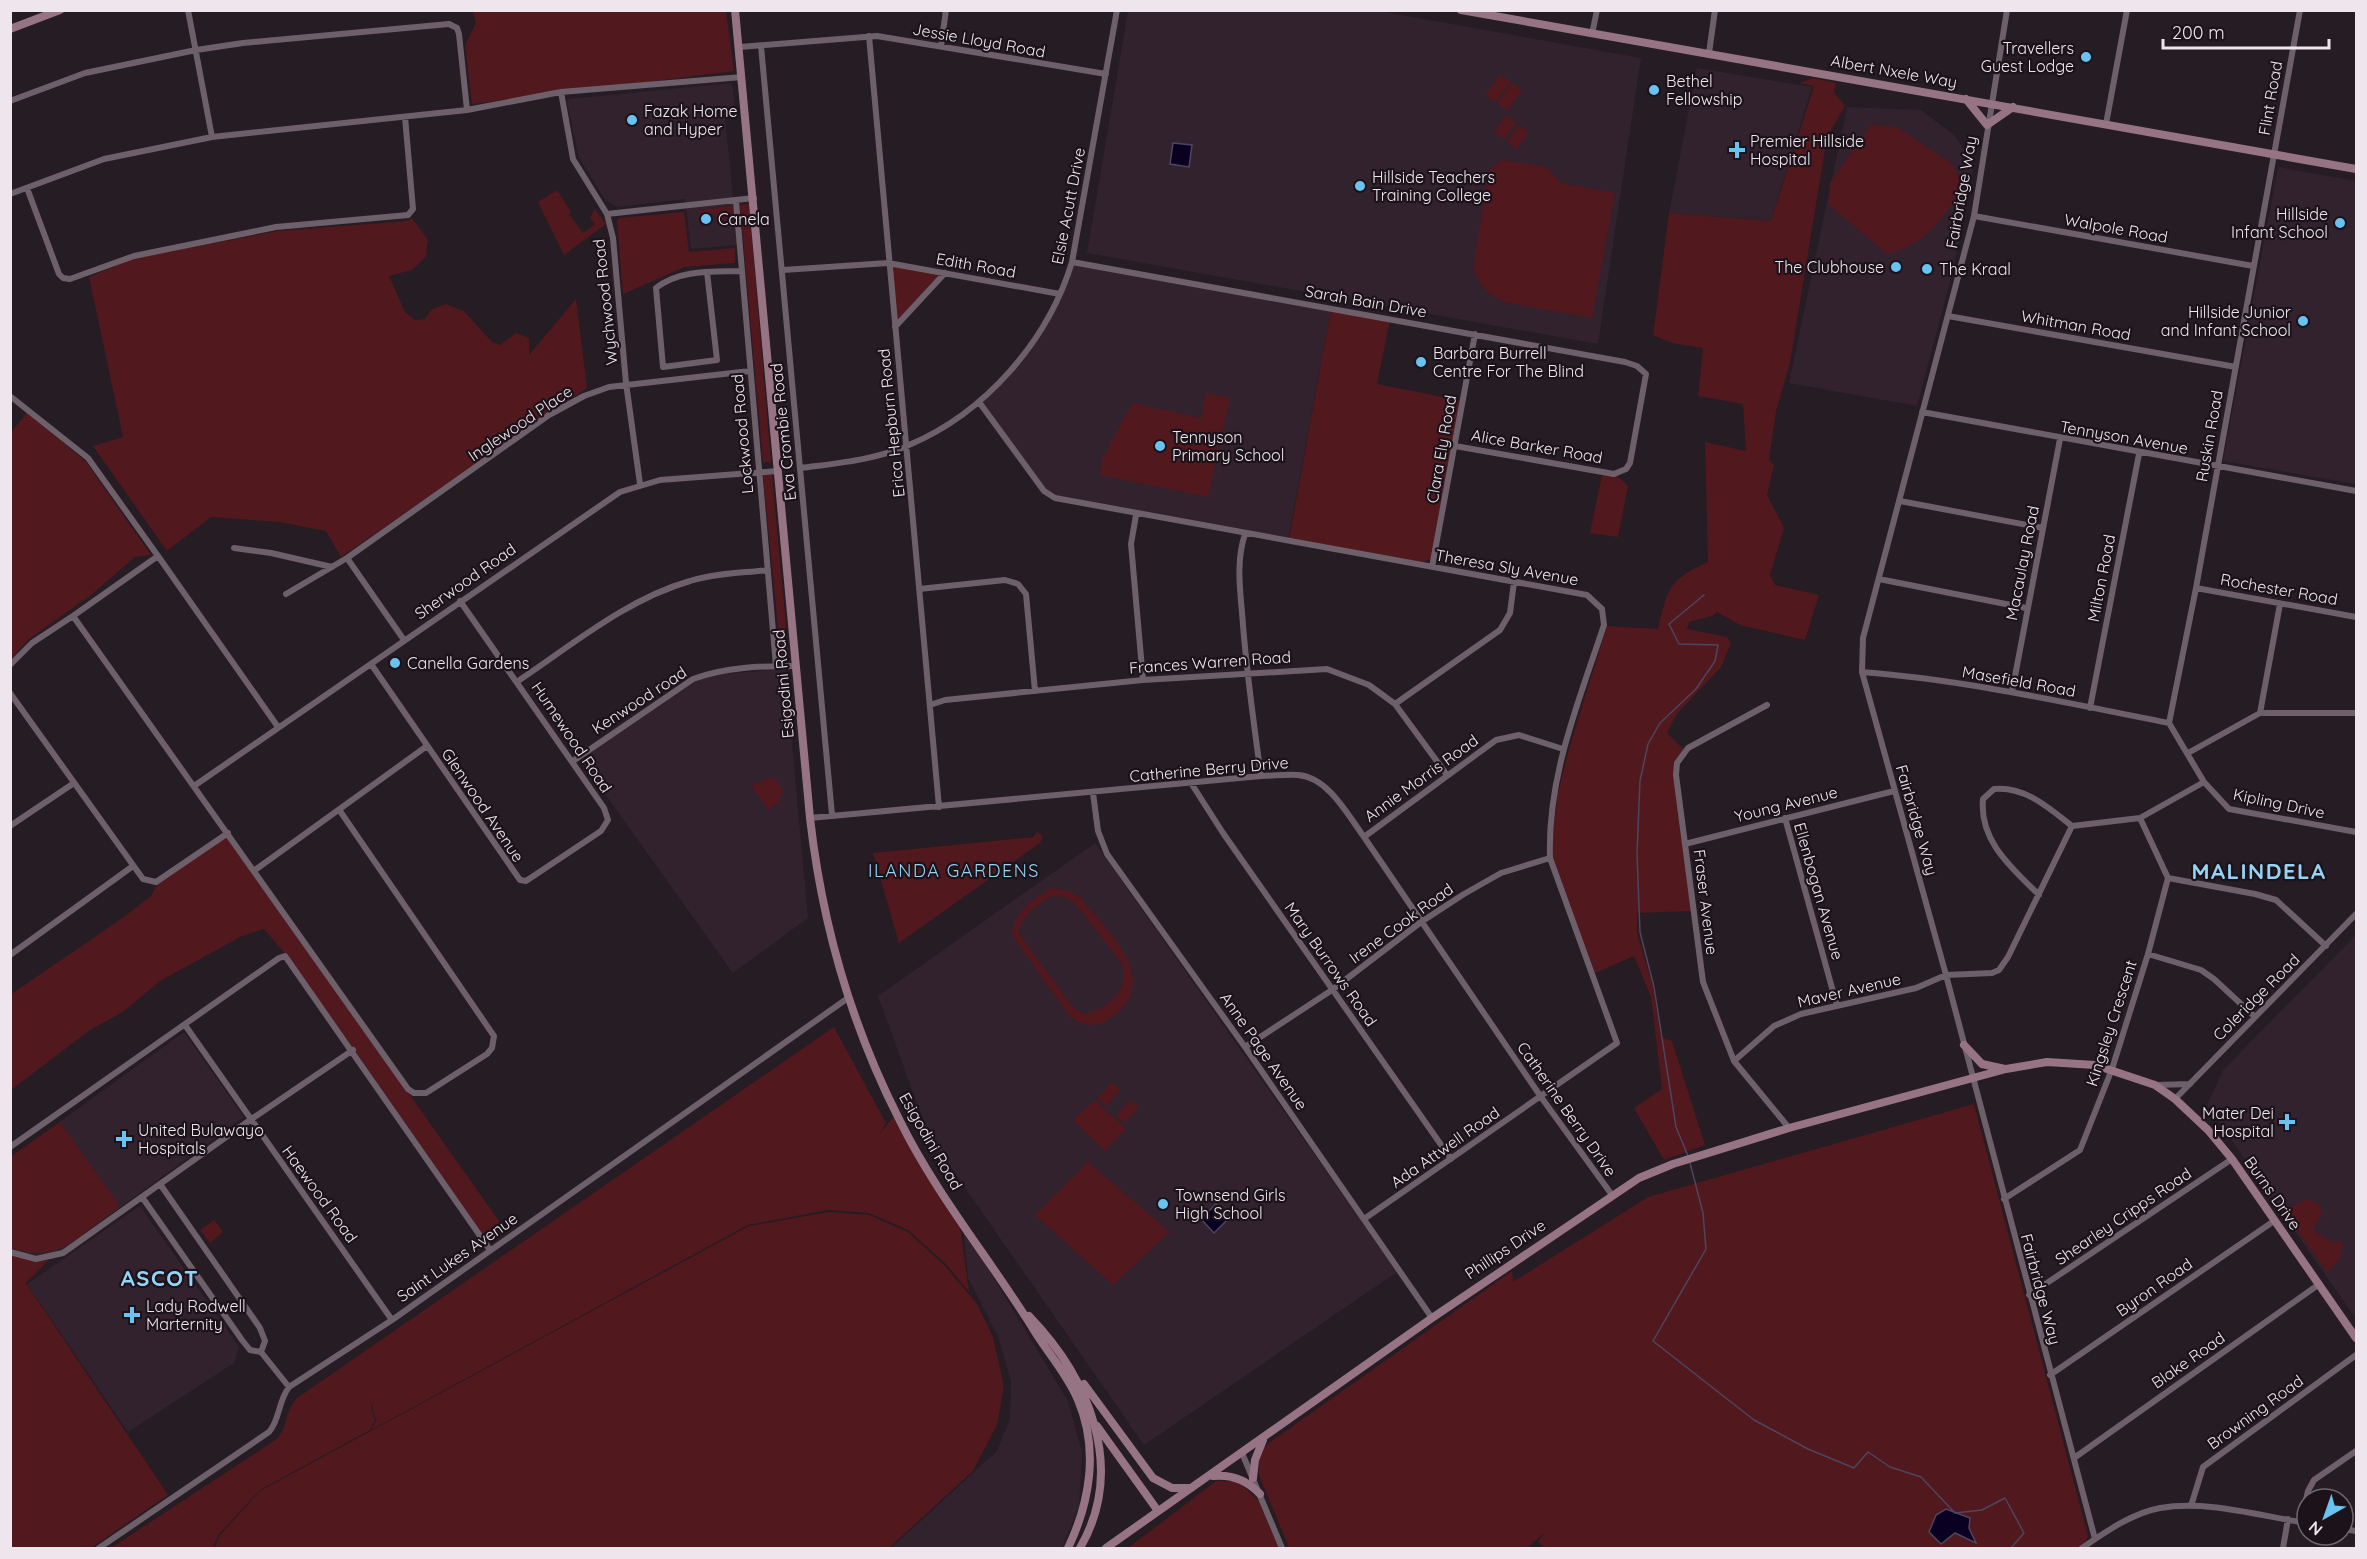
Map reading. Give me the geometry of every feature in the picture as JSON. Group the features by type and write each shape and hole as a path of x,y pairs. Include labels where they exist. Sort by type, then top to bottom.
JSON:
{"main road":[{"path":"10,29 60,10"},
{"name":"Esigodini Road","path":"735,10 810,818 822,902 848,998 880,1081 912,1144 966,1229 1021,1307 1079,1400 1088,1438 1090,1479 1085,1507 1068,1548"},
{"name":"Albert Nxele Way","path":"1461,10 2356,169"},
{"path":"1966,99 1987,126 2013,107"},
{"path":"1964,1045 1982,1064 2006,1069"},
{"name":"Burns Drive","path":"1973,1080 2006,1069 2047,1062 2071,1062 2112,1070 2156,1085 2175,1099 2208,1130 2232,1160 2356,1338"},
{"name":"Phillips Drive","path":"1106,1548 1432,1318 1639,1178 1673,1164 1789,1128 1973,1080"},
{"name":"Esigodini Road","path":"1021,1307 1056,1345 1088,1400 1094,1421 1098,1439 1098,1489 1088,1531 1080,1548"},
{"path":"1056,1345 1153,1478 1172,1488 1193,1487"},
{"path":"1079,1400 1158,1511"},
{"path":"1253,1478 1255,1460 1264,1437"},
{"path":"1209,1477 1235,1477 1260,1494"}],"street":[{"path":"188,10 212,137"},
{"path":"941,46 946,10"},
{"name":"Elsie Acutt Drive","path":"801,468 857,460 908,446 939,431 980,402 1040,331 1060,294 1072,262 1117,10"},
{"path":"1592,34 1597,10"},
{"path":"1709,53 1715,10"},
{"name":"Fairbridge Way","path":"2007,10 1974,216 1863,638 1862,672 1946,975 2050,1376 2095,1539"},
{"path":"2106,123 2127,10"},
{"name":"Flint Road","path":"2274,154 2300,10"},
{"path":"10,101 85,73 196,50 243,43 449,24 457,28 459,34 467,110"},
{"name":"Jessie Lloyd Road","path":"740,47 869,36 941,46 1074,71 1106,74"},
{"name":"Erica Hepburn Road","path":"869,36 939,807"},
{"name":"Eva Crombie Road","path":"761,46 773,202 783,270 789,359 832,815"},
{"path":"10,194 104,159 212,137 308,125 467,110 561,92 742,77"},
{"name":"Wychwood Road","path":"561,92 573,159 607,214 613,238 627,383 640,484"},
{"path":"27,188 59,274 63,278 70,279 134,256 276,227 408,215 413,209 405,117"},
{"name":"Ruskin Road","path":"2169,723 2196,588 2274,154"},
{"path":"607,214 753,198"},
{"name":"Lockwood Road","path":"736,201 776,666"},
{"name":"Walpole Road","path":"1974,216 2253,266"},
{"name":"Sarah Bain Drive","path":"1072,262 1625,362 1643,370 1647,378"},
{"name":"Edith Road","path":"783,270 888,263 1060,294"},
{"path":"707,272 717,360 663,367 656,288 683,275 707,272 742,271"},
{"path":"895,327 945,273"},
{"name":"Whitman Road","path":"1948,316 2236,367"},
{"name":"Clara Ely Road","path":"1432,567 1475,334"},
{"name":"Inglewood Place","path":"286,594 333,568 549,415 595,391 627,383 750,371"},
{"name":"Alice Barker Road","path":"1455,446 1614,474 1630,464 1647,378"},
{"path":"10,396 88,458 278,727"},
{"name":"Theresa Sly Avenue","path":"980,402 1049,494 1055,498 1136,515 1587,595 1602,609 1604,625 1563,749 1549,830 1550,858 1617,1041 1541,1097"},
{"name":"Tennyson Avenue","path":"1922,412 2356,492"},
{"name":"Macaulay Road","path":"2012,692 2026,608 2060,439"},
{"name":"Milton Road","path":"2090,708 2139,453"},
{"name":"Sherwood Road","path":"194,786 598,504 640,484 695,475 778,471"},
{"path":"1900,501 2043,528"},
{"path":"1136,515 1131,544 1143,680"},
{"path":"1245,534 1239,554 1239,580 1247,672 1261,776"},
{"path":"234,548 271,553 333,568"},
{"path":"10,665 32,643 158,556"},
{"path":"347,558 404,640"},
{"path":"518,681 627,609 673,587 702,578 768,570"},
{"path":"1879,579 2026,608"},
{"path":"919,589 1005,580 1018,584 1026,594 1035,691"},
{"path":"1395,704 1500,630 1510,613 1514,582"},
{"name":"Rochester Road","path":"2196,588 2356,617"},
{"name":"Humewood Road","path":"460,601 573,760 608,815 607,824 601,831"},
{"path":"2260,713 2280,604"},
{"path":"74,616 408,1089 414,1093 426,1093 487,1054 494,1045 493,1033 340,811"},
{"name":"Glenwood Avenue","path":"371,664 520,880 526,881 601,831"},
{"name":"Kenwood road","path":"573,760 693,679 710,673 796,666"},
{"name":"Frances Warren Road","path":"930,705 945,700 1143,680 1327,669 1369,685 1395,704 1447,775"},
{"name":"Masefield Road","path":"1862,672 1904,675 2012,692 2169,723"},
{"path":"10,693 143,879 156,882 228,833"},
{"name":"Fraser Avenue","path":"1767,705 1688,748 1681,754 1676,775 1703,982 1734,1061 1789,1128"},
{"path":"2188,753 2260,713 2356,713"},
{"name":"Kipling Drive","path":"2169,723 2204,782 2223,805 2234,811 2356,832"},
{"name":"Annie Morris Road","path":"1364,837 1485,747 1510,736 1532,738 1563,749"},
{"path":"255,870 340,811 426,746"},
{"name":"Catherine Berry Drive","path":"810,818 1261,776 1298,775 1316,780 1338,802 1364,837 1541,1097 1612,1195"},
{"path":"2039,895 1994,847 1982,808 1983,799 1994,789 2022,792 2036,799 2072,826 2140,818 2204,782"},
{"path":"10,826 74,783"},
{"name":"Mary Burrows Road","path":"1191,783 1451,1159"},
{"name":"Young Avenue","path":"1685,844 1894,791"},
{"name":"Anne Page Avenue","path":"1094,793 1098,831 1107,854 1245,1047 1432,1318"},
{"path":"2140,818 2168,878 2276,900 2326,946"},
{"name":"Ellenbogan Avenue","path":"1785,819 1838,1006"},
{"path":"1946,975 1992,973 1999,970 2008,957 2072,826"},
{"name":"Irene Cook Road","path":"1245,1047 1332,990 1421,922 1493,877 1550,858"},
{"path":"10,955 133,866"},
{"name":"Kingsley Crescent","path":"2004,1199 2080,1150 2112,1070 2148,954 2168,878"},
{"name":"Coleridge Road","path":"2175,1099 2356,914"},
{"path":"2148,954 2201,970 2255,1017"},
{"path":"10,1147 285,956 353,1050 490,1250"},
{"name":"Maver Avenue","path":"1734,1061 1781,1023 1801,1014 1928,985 1946,975"},
{"name":"Saint Lukes Avenue","path":"289,1387 393,1320 848,998"},
{"name":"Haewood Road","path":"185,1025 393,1320"},
{"path":"10,1252 36,1259 63,1253 353,1050"},
{"path":"2156,1085 2190,1084"},
{"name":"Ada Attwell Road","path":"1365,1219 1541,1097"},
{"name":"Shearley Cripps Road","path":"2029,1295 2232,1160"},
{"path":"160,1184 260,1328 265,1341 261,1352"},
{"path":"99,1548 269,1432 275,1423 280,1399 289,1387 261,1352 250,1350 242,1340 142,1197"},
{"name":"Byron Road","path":"2050,1376 2274,1221"},
{"name":"Blake Road","path":"2074,1458 2318,1285"},
{"name":"Browning Road","path":"2191,1506 2203,1467 2356,1355"},
{"path":"2310,1487 2314,1480 2356,1451"},
{"path":"1242,1454 1282,1548"},
{"path":"2082,1548 2119,1525 2158,1508 2191,1506 2295,1521"},
{"path":"2283,1548 2288,1519"}],"shaded area":[{"path":"473,11 726,11 734,71 472,104 465,45 476,23"},
{"name":"Hillside Teachers Training College","path":"1128,11 1379,11 1641,58 1598,344 1087,253"},
{"name":"Premier Hillside Hospital","path":"1697,68 1812,87 1771,221 1669,213"},
{"path":"1500,75 1511,82 1495,102 1485,95"},
{"path":"1813,78 1836,83 1834,92 1845,106 1827,137 1790,363 1776,411 1769,460 1774,465 1767,495 1784,528 1770,575 1775,585 1819,595 1805,640 1740,625 1717,612 1712,616 1689,622 1687,629 1727,637 1731,643 1721,667 1676,715 1667,733 1684,750 1676,762 1692,911 1637,913 1637,933 1653,987 1661,1037 1672,1041 1705,1145 1664,1160 1634,1108 1662,1089 1651,997 1634,956 1595,973 1553,858 1553,831 1558,793 1569,749 1607,626 1658,629 1664,604 1672,587 1685,574 1708,562 1705,442 1746,451 1743,404 1698,396 1703,348 1672,343 1653,335 1669,213 1771,221 1814,86 1799,83"},
{"path":"732,83 736,116 725,117 738,245 691,249 685,199 617,207 606,201 579,158 567,102 569,99"},
{"path":"1512,83 1522,90 1507,111 1497,103"},
{"path":"1847,107 1921,110 1955,136 1974,164 1953,270 1917,406 1789,383"},
{"path":"1506,115 1516,123 1504,139 1494,132"},
{"path":"1519,125 1529,133 1517,149 1507,142"},
{"path":"1870,125 1897,127 1952,164 1964,187 1940,220 1923,237 1913,244 1887,254 1828,204 1830,183"},
{"path":"1173,143 1192,145 1189,167 1170,164"},
{"path":"1502,160 1542,166 1561,183 1615,193 1592,318 1504,302 1489,293 1478,279 1473,268 1489,170"},
{"name":"Hillside Junior and Infant School","path":"2278,167 2356,181 2356,484 2223,461"},
{"path":"557,190 571,212 569,214 583,233 595,224 590,218 595,209 606,224 564,255 538,202"},
{"path":"749,204 771,462 763,462 740,205"},
{"path":"730,206 735,211 736,226 734,226 733,219 716,220 715,213 698,213 699,210"},
{"path":"684,212 689,252 735,248 735,263 685,267 623,294 617,221 619,218"},
{"path":"412,218 428,240 426,257 412,270 389,276 405,312 415,320 425,319 431,310 446,304 464,311 492,342 500,345 516,333 529,338 529,355 576,299 587,388 341,557 326,531 279,522 211,517 167,551 93,446 123,437 89,277 135,258 278,231 407,221"},
{"name":"Tennyson Primary School","path":"1073,263 1331,309 1288,541 1056,497 1049,493 982,402 1042,331"},
{"path":"889,265 942,274 896,322"},
{"path":"1331,309 1390,320 1377,384 1463,401 1433,558 1423,562 1289,539"},
{"path":"1206,393 1230,398 1208,497 1100,475 1102,460 1132,403 1201,418"},
{"path":"27,412 86,462 151,555 135,557 91,595 29,639 11,659 10,434"},
{"path":"763,475 772,475 789,658 781,659"},
{"path":"1602,475 1617,476 1628,486 1618,537 1590,533"},
{"path":"785,669 808,918 733,973 583,763 587,755 694,682 711,675"},
{"path":"770,778 778,781 783,792 778,803 769,810 751,786"},
{"path":"1037,832 1043,836 1040,843 899,943 873,853 1033,837"},
{"path":"227,836 506,1231 489,1244 354,1049 288,957 264,929 242,936 160,981 123,1012 90,1030 11,1090 10,995 121,919 151,896 158,883"},
{"name":"Townsend Girls High School","path":"1095,843 1397,1272 1144,1445 929,1136 878,996"},
{"path":"1052,888 1069,891 1080,897 1105,926 1127,958 1132,974 1132,990 1125,1005 1103,1023 1089,1024 1070,1017 1012,935 1015,920 1020,913 1045,891","holes":["1052,896 1065,897 1074,902 1123,965 1123,983 1120,991 1101,1008 1084,1014 1073,1007 1019,934 1021,923 1042,902"]},
{"name":"Mater Dei Hospital","path":"2356,935 2356,1319 2207,1105 2223,1070"},
{"path":"834,1027 886,1123 879,1135 893,1117 960,1226 969,1292 946,1264 908,1230 869,1213 828,1210 748,1225 371,1430 376,1420 372,1407 375,1401 371,1407 375,1420 370,1430 260,1490 220,1533 212,1548 111,1548 277,1439 297,1398"},
{"name":"United Bulawayo Hospitals","path":"184,1032 244,1117 63,1249 45,1255 27,1254 11,1248 11,1157"},
{"path":"1112,1082 1120,1090 1106,1106 1098,1098"},
{"path":"1095,1100 1126,1129 1105,1151 1073,1120"},
{"path":"1130,1100 1139,1107 1124,1123 1116,1116"},
{"path":"1974,1104 2088,1536 2082,1548 1548,1548 1554,1545 1545,1548 1538,1542 1544,1533 1527,1548 1289,1548 1259,1475 1259,1461 1266,1445 1512,1271 1513,1282 1648,1197"},
{"path":"60,1122 120,1206 70,1244 43,1252 28,1252 11,1248 10,1157"},
{"path":"1088,1162 1170,1232 1113,1285 1035,1215"},
{"path":"2306,1199 2319,1204 2322,1214 2312,1230 2334,1243 2340,1241 2343,1245 2339,1259 2328,1273 2283,1211"},
{"path":"1216,1204 1229,1218 1214,1233 1201,1219"},
{"name":"Lady Rodwell Marternity","path":"140,1206 239,1347 234,1363 128,1432 27,1284"},
{"path":"829,1212 869,1215 908,1232 945,1266 977,1304 993,1337 1004,1387 997,1425 973,1471 889,1548 214,1548 221,1534 260,1491 749,1226"},
{"path":"214,1220 223,1232 210,1243 200,1230"},
{"path":"963,1227 1068,1401 1082,1453 1079,1506 1062,1548 891,1548 997,1451 1010,1419 1011,1381 998,1336 968,1278"},
{"path":"10,1254 35,1261 49,1260 26,1283 168,1495 91,1548 11,1548"},
{"path":"1216,1481 1238,1481 1259,1501 1279,1548 1128,1548"},
{"path":"1946,1509 1970,1518 1969,1528 1976,1543 1955,1533 1941,1544 1929,1532 1936,1515"}],"waterway":[{"path":"1688,1156 1676,1127 1654,987 1640,932 1637,854 1640,781 1648,744 1660,723 1696,689 1715,661 1718,645 1679,644 1669,624 1704,595"},
{"path":"1690,1163 1703,1213 1706,1249 1653,1341 1754,1420 1808,1449 1854,1468 1868,1452 1890,1467 1921,1477 1955,1513 1982,1510 2005,1498 2024,1533 2011,1548"}],"place":[{"name":"Travellers Guest Lodge","path":"2086,57"},
{"name":"Bethel Fellowship","path":"1654,90"},
{"name":"Fazak Home and Hyper","path":"632,120"},
{"name":"Premier Hillside Hospital","path":"1737,150"},
{"name":"Hillside Teachers Training College","path":"1360,186"},
{"name":"Canela","path":"706,219"},
{"name":"Hillside Infant School","path":"2340,223"},
{"name":"The Clubhouse","path":"1896,267"},
{"name":"The Kraal","path":"1927,269"},
{"name":"Hillside Junior and Infant School","path":"2303,321"},
{"name":"Barbara Burrell Centre For The Blind","path":"1421,362"},
{"name":"Tennyson Primary School","path":"1160,446"},
{"name":"Canella Gardens","path":"395,663"},
{"name":"Mater Dei Hospital","path":"2287,1122"},
{"name":"United Bulawayo Hospitals","path":"124,1139"},
{"name":"Townsend Girls High School","path":"1163,1204"},
{"name":"Lady Rodwell Marternity","path":"132,1315"}],"district":[{"name":"ILANDA GARDENS","path":"954,871"},
{"name":"MALINDELA","path":"2259,871"},
{"name":"ASCOT","path":"160,1278"}]}
